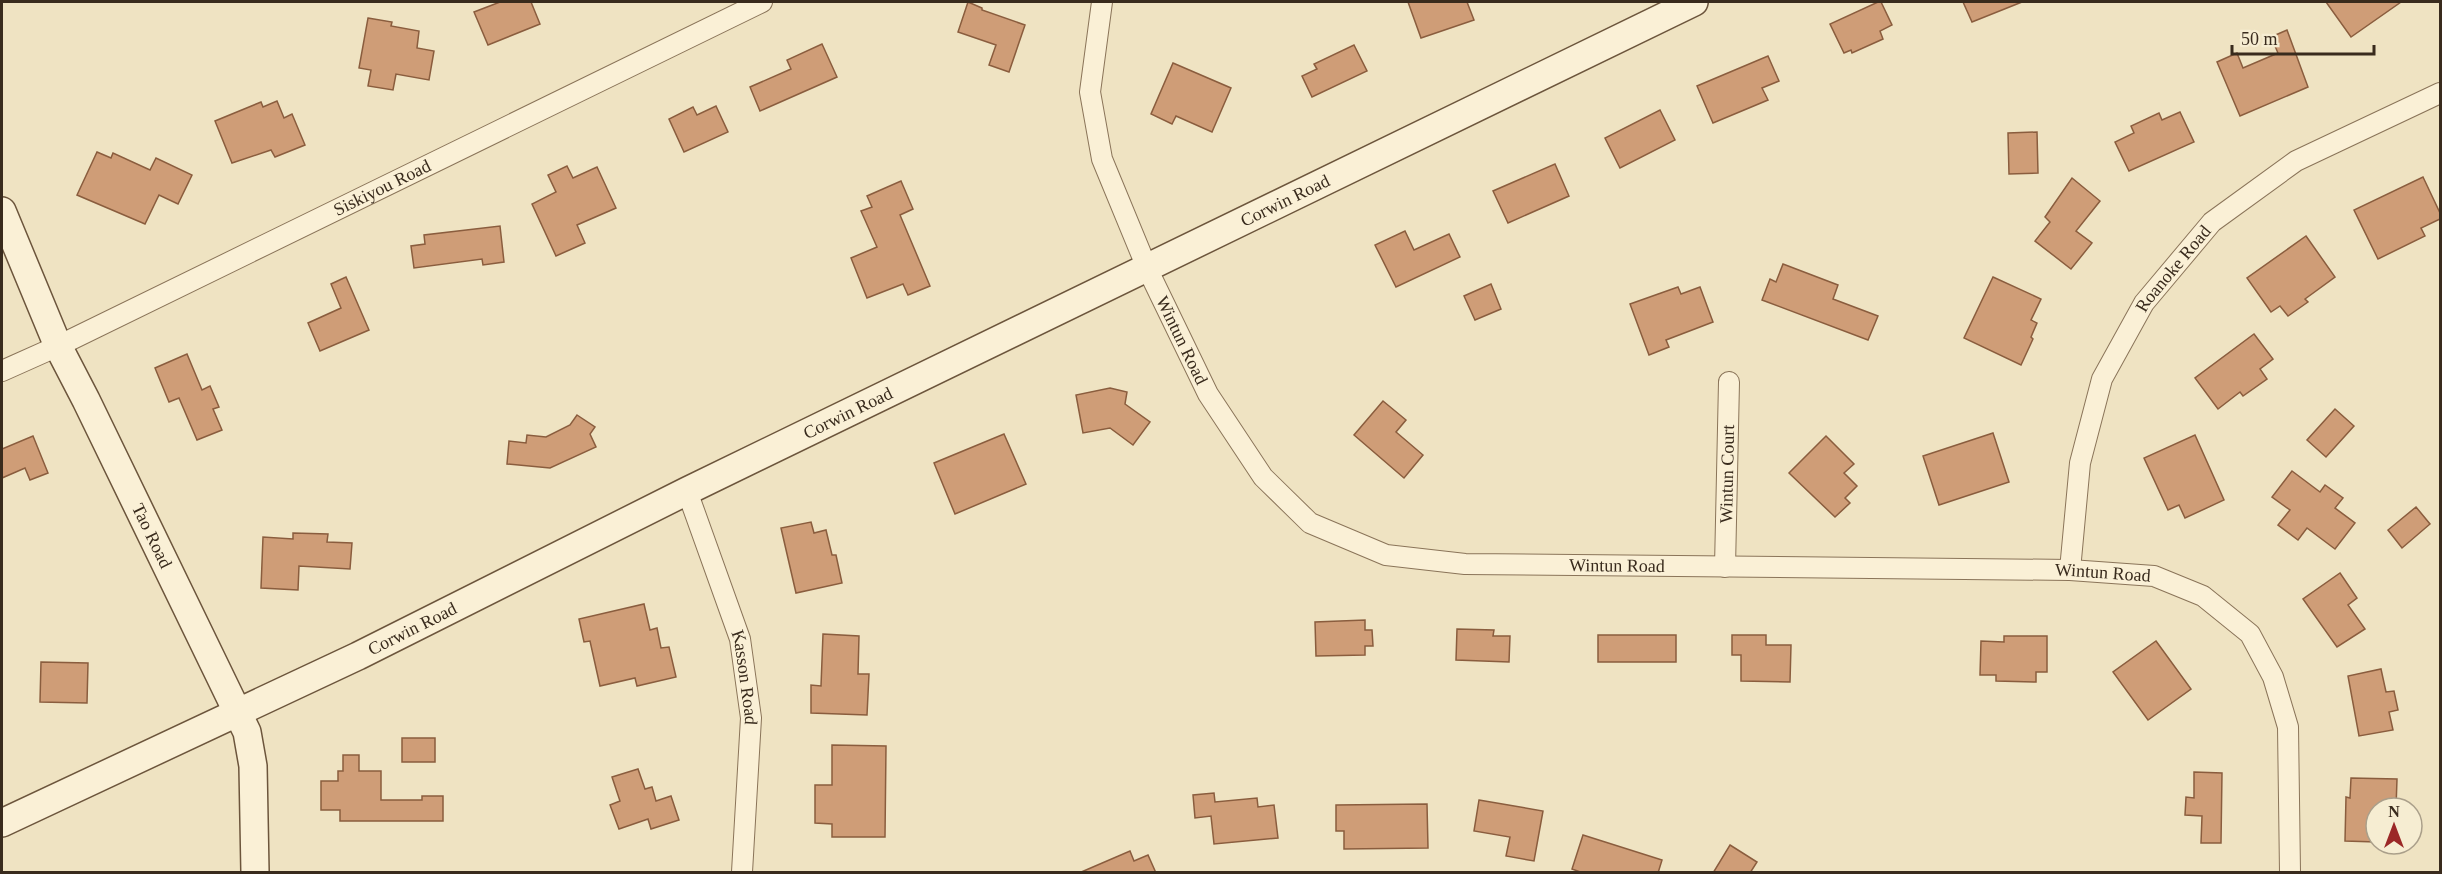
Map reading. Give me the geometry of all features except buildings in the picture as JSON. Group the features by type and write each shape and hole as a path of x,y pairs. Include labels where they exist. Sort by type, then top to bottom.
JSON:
{"main road":[{"name":"Corwin Road","path":"2,823 238,715 687,491 1694,2"},
{"name":"Tao Road","path":"2,211 58,346 247,732 253,766 255,873"}],"street":[{"name":"Siskiyou Road","path":"2,371 58,346 762,2"},
{"name":"Wintun Road","path":"1102,2 1090,92 1101,159 1147,268 1208,394 1263,477 1310,524 1386,555 1465,564 2070,570 2154,576 2204,596 2250,634 2273,677 2288,727 2290,873"},
{"name":"Roanoke Road","path":"2070,570 2080,463 2102,379 2144,303 2212,222 2296,161 2440,93"},
{"name":"Wintun Court","path":"1725,567 1729,382"},
{"name":"Kasson Road","path":"687,491 740,639 751,718 742,873"}]}
